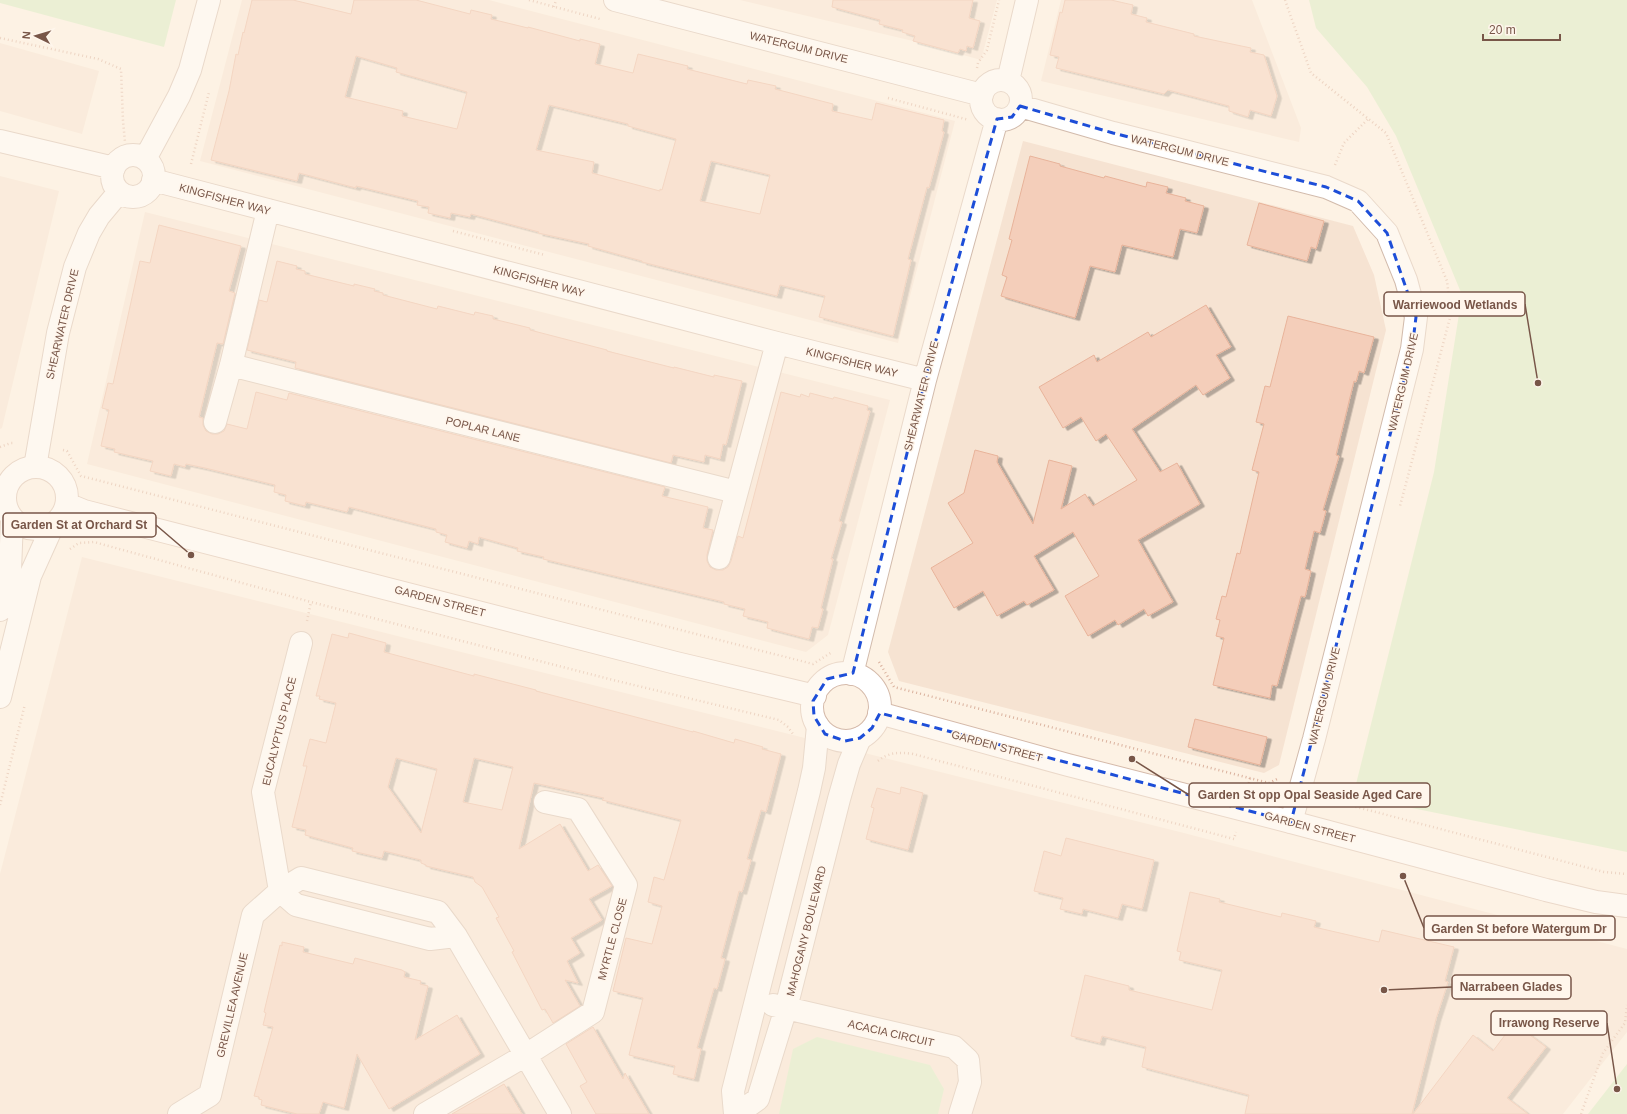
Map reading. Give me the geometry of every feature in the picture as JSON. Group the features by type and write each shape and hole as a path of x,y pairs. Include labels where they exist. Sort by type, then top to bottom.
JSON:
{"street":[{"path":"0,141 129,161 152,168 153,180 147,191 137,197 124,196 119,192 112,181 129,161 179,96 190,70 209,0"},
{"name":"WATERGUM DRIVE","path":"615,0 977,93"},
{"path":"1008,81 1027,0"},
{"path":"997,80 1008,81 1016,87 1021,96 1019,110 1012,117 1007,119 992,118 984,110 982,100 977,93 985,90 992,82 997,80"},
{"name":"WATERGUM DRIVE","path":"1020,106 1113,133 1326,187 1358,201 1387,233 1406,280 1416,316 1412,349 1314,739 1291,822"},
{"name":"SHEARWATER DRIVE","path":"852,674 925,380 997,119"},
{"name":"KINGFISHER WAY","path":"153,180 777,343 925,380"},
{"name":"SHEARWATER DRIVE","path":"37,457 58,333 75,267 89,232 99,216 119,192"},
{"path":"215,422 231,365 268,210"},
{"path":"719,558 777,343"},
{"name":"POPLAR LANE","path":"231,365 736,492"},
{"path":"0,610 10,571 12,518 7,507 3,488 17,473 29,468 37,457 62,480 67,492 67,504 62,516 53,525 30,576 0,697"},
{"name":"GARDEN STREET","path":"67,504 84,510 676,663 815,696"},
{"path":"12,518 22,526 29,528 41,529 53,525"},
{"name":"EUCALYPTUS PLACE","path":"280,891 264,792 301,643"},
{"path":"836,674 852,674 867,680 874,688 879,703 879,713 872,728 860,738 850,741 835,739 825,734 818,726 813,711 815,696 819,687 827,679 836,674"},
{"name":"GARDEN STREET","path":"879,713 1060,763 1291,822 1546,890 1596,902 1627,906"},
{"name":"MAHOGANY BOULEVARD","path":"818,726 814,768 809,791 733,1091 736,1114 758,1099 786,1008 839,799 849,764 860,738"},
{"name":"MYRTLE CLOSE","path":"425,1114 526,1055 593,1012 626,885 578,809 545,802"},
{"path":"280,891 296,904 430,939 456,936 560,1114"},
{"name":"GREVILLEA AVENUE","path":"179,1114 210,1096 253,915 280,891"},
{"name":"ACACIA CIRCUIT","path":"756,1001 954,1047 968,1060 970,1082 960,1114"}],"path":[{"path":"554,7 556,0"},
{"path":"977,93 978,63 987,50 999,0"},
{"path":"0,38 98,59 121,69 123,121 129,161"},
{"path":"197,168 190,166 211,85"},
{"path":"1326,187 1344,143 1368,118"},
{"path":"448,230 529,250 550,257"},
{"path":"37,457 67,450 81,476 813,664 834,651"},
{"path":"65,552 79,543 94,542 289,596 609,679 779,720 788,727 794,736"},
{"path":"880,663 894,687 1269,783 1281,778"},
{"path":"0,805 26,699"},
{"path":"873,764 884,756 897,752 913,754 1234,839"},
{"path":"1326,784 1330,800 1604,872 1627,874"},
{"path":"1581,1114 1603,1053 1624,1023 1627,1005"}],"highlighted area":[{"path":"1020,106 1113,133 1326,187 1358,201 1387,233 1416,317 1412,349 1291,822 880,713 872,728 860,738 845,741 825,734 814,716 813,701 827,679 853,673 925,380 997,119 1012,117"}],"shaded area":[{"path":"242,0 489,0 955,121 898,343 200,161"},
{"path":"740,0 997,0 981,60 913,41"},
{"path":"1061,0 1252,0 1301,128 1299,142 1041,81"},
{"path":"0,43 99,71 82,134 0,111"},
{"path":"1023,141 1353,226 1374,275 1386,330 1279,765 1264,773 899,681 888,652"},
{"path":"0,176 59,191 2,428 0,429"},
{"path":"145,212 890,400 828,635 806,652 87,464"},
{"path":"82,557 1180,832 1627,949 1627,1032 1563,1114 0,1114 0,874"}],"green space":[{"path":"0,0 176,0 164,47 0,3"},
{"path":"1309,0 1627,0 1627,852 1353,796 1434,472 1462,295 1396,136 1367,87 1316,28"},
{"path":"817,1037 930,1065 944,1089 938,1114 779,1114 793,1049"},
{"path":"1627,1064 1627,1114 1588,1114"}],"building":[{"path":"252,0 293,0 351,14 354,0 416,0 470,14 471,10 492,15 491,19 580,41 580,39 600,44 595,64 633,73 638,54 688,66 687,69 747,84 748,80 776,86 775,89 833,104 832,111 872,120 876,103 944,120 942,131 944,132 929,188 927,187 908,259 911,260 893,336 819,317 825,296 780,285 777,296 642,262 588,246 589,244 538,233 539,232 471,214 470,217 451,213 450,218 428,213 429,207 417,205 418,201 356,186 356,188 299,173 297,181 211,160 229,91 236,54 238,55 243,32 244,33","holes":["356,56 397,68 396,72 467,92 457,129 402,116 403,111 345,97","549,105 628,124 628,126 676,139 662,190 660,189 660,191 592,173 594,162 536,150","711,161 770,175 760,214 700,201"]},
{"path":"833,0 973,0 969,18 980,21 973,48 967,46 966,51 960,49 958,53 913,41 915,36 902,32 903,30 879,24 880,20 832,7"},
{"path":"1065,0 1111,0 1133,5 1131,14 1147,18 1146,22 1194,34 1194,36 1251,48 1250,52 1264,55 1277,96 1271,116 1250,110 1248,117 1229,111 1229,106 1168,90 1164,94 1056,68 1059,57 1050,55 1060,12 1062,13"},
{"path":"1030,156 1104,178 1105,176 1146,187 1147,182 1168,187 1166,193 1186,198 1185,201 1204,206 1197,233 1180,229 1173,257 1122,245 1115,272 1090,266 1075,318 1001,296 1007,277 1002,275 1012,240 1009,239"},
{"path":"1259,203 1324,221 1316,249 1311,247 1307,261 1247,245"},
{"path":"159,225 241,246 229,291 235,293 223,344 217,343 199,417 203,418 203,425 206,431 212,434 218,434 224,431 227,424 247,429 256,392 287,400 289,393 665,487 662,496 708,507 703,528 713,530 707,561 710,567 716,570 723,570 728,567 738,536 743,538 781,392 800,397 801,394 809,397 810,393 833,399 834,397 868,406 867,410 870,411 839,521 842,522 831,559 833,559 821,608 823,609 818,628 812,627 809,639 767,628 768,622 743,616 745,609 724,604 724,602 543,559 544,557 517,551 518,548 479,537 478,544 469,541 467,548 445,542 447,535 436,532 436,529 349,507 347,512 306,502 305,506 285,501 286,495 274,492 275,485 205,468 186,464 185,467 174,464 171,476 150,471 153,461 114,452 115,449 101,446 109,410 102,408 108,383 113,384 140,261 150,263"},
{"path":"277,261 297,266 296,269 305,271 305,274 354,286 354,284 375,289 374,291 383,293 383,295 437,309 438,306 474,315 475,312 493,316 493,319 530,328 530,330 607,351 714,377 714,375 742,381 726,445 723,444 720,459 705,455 704,462 673,455 671,463 295,368 296,362 247,350 259,300 267,302"},
{"path":"1206,305 1231,347 1216,355 1230,378 1203,395 1196,385 1132,429 1160,472 1177,463 1200,504 1138,540 1173,602 1148,616 1144,609 1118,625 1115,620 1088,636 1065,596 1099,576 1073,532 1034,556 1054,590 1027,605 1024,601 997,616 983,591 954,608 931,568 973,543 948,503 964,493 975,450 998,456 997,462 1033,524 1049,460 1072,466 1061,509 1085,494 1093,506 1137,480 1106,434 1096,441 1081,417 1063,428 1039,387 1094,355 1097,362 1148,332 1151,337"},
{"path":"1288,316 1374,337 1364,373 1359,371 1356,382 1354,381 1336,455 1339,456 1323,510 1326,511 1320,533 1314,531 1305,569 1311,571 1305,597 1301,596 1277,686 1272,685 1270,698 1213,685 1224,638 1216,636 1220,620 1216,619 1222,596 1226,597 1237,553 1240,554 1259,472 1252,470 1264,424 1256,422 1265,386 1270,387"},
{"path":"349,633 386,643 384,652 474,676 474,674 536,690 734,743 735,739 781,754 766,812 761,810 747,859 751,860 742,892 739,891 721,958 725,959 717,989 714,988 697,1048 701,1049 694,1079 673,1074 675,1066 629,1055 643,998 613,991 626,938 652,944 662,906 648,902 654,877 664,880 681,820 602,800 604,798 534,783 519,849 560,824 588,871 598,865 612,886 589,899 602,920 571,938 580,953 567,961 578,983 565,980 580,1006 553,1023 545,1009 542,1010 512,952 514,951 496,918 499,917 482,887 475,882 473,877 426,866 421,863 421,860 384,851 382,858 352,851 353,848 305,835 306,830 292,827 307,766 303,766 310,739 326,743 336,703 319,699 320,696 316,696 332,634 348,638","holes":["396,758 437,769 421,833 388,787","474,758 513,767 502,810 463,802"]},
{"path":"1195,719 1267,737 1260,765 1188,747"},
{"path":"901,787 923,793 908,850 866,839 874,808 871,807 877,788 900,794"},
{"path":"1066,838 1154,860 1142,909 1122,904 1118,918 1083,909 1082,914 1060,909 1063,898 1034,891 1044,851 1061,856"},
{"path":"1190,892 1220,899 1219,902 1281,917 1282,913 1316,921 1314,927 1379,942 1382,930 1454,947 1445,981 1448,982 1436,1019 1412,1114 1245,1114 1249,1095 1142,1067 1146,1047 1102,1036 1100,1043 1071,1036 1085,975 1129,986 1129,990 1212,1010 1222,970 1179,960 1181,952 1177,951"},
{"path":"282,942 304,947 303,952 353,964 355,958 402,970 405,972 404,977 421,981 420,984 428,986 415,1040 457,1015 480,1054 389,1109 357,1054 344,1108 323,1102 319,1114 297,1114 261,1105 262,1100 259,1099 259,1097 254,1096 273,1027 263,1025 266,1013 264,1012"},
{"path":"1514,1023 1546,1047 1507,1098 1528,1114 1413,1114 1473,1035 1493,1051"},
{"path":"593,1027 623,1079 625,1073 649,1114 596,1114 580,1086 587,1082 566,1044"},
{"path":"504,1084 522,1114 452,1114"}],"place":[{"name":"Warriewood Wetlands","path":"1538,383"},
{"name":"Garden St at Orchard St","path":"191,555"},
{"name":"Garden St opp Opal Seaside Aged Care","path":"1132,759"},
{"name":"Garden St before Watergum Dr","path":"1403,876"},
{"name":"Narrabeen Glades","path":"1384,990"},
{"name":"Irrawong Reserve","path":"1617,1089"}]}
